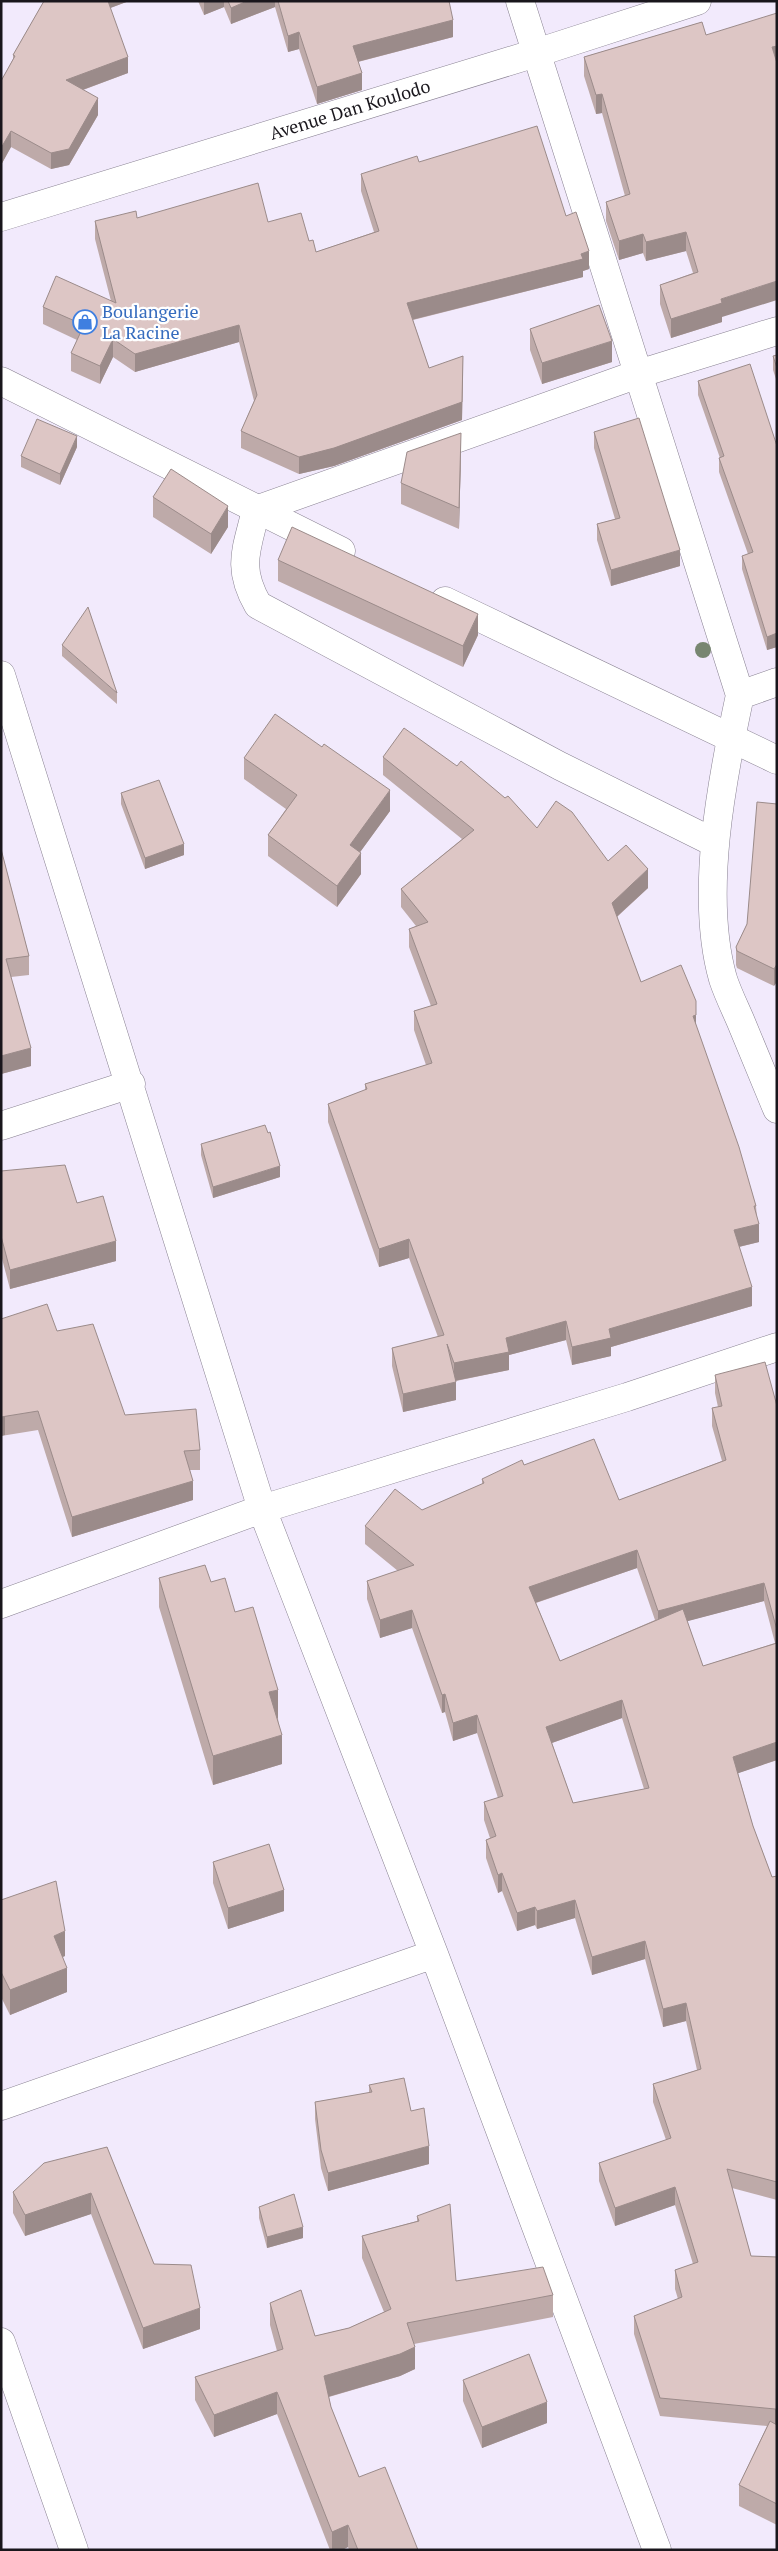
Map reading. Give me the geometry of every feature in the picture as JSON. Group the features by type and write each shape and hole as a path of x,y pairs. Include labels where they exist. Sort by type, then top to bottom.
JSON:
{"street":[{"path":"520,1 740,694 730,740 715,843 715,932 723,980 777,1109"},
{"name":"Avenue Dan Koulodo","path":"1,217 536,53 697,1"},
{"path":"256,510 638,374 777,331"},
{"path":"1,381 256,510 364,562"},
{"path":"256,510 243,565 247,586 258,604 560,766 715,843"},
{"path":"426,592 730,740 777,760"},
{"path":"1,675 131,1084 262,1508 434,1954 657,2550"},
{"path":"740,694 777,682"},
{"path":"1,1126 131,1084"},
{"path":"1,1604 262,1508 627,1397 777,1347"},
{"path":"1,2106 434,1954"},
{"path":"1,2342 74,2550"}],"building":[{"path":"44,1 108,1 128,57 66,80 98,98 69,149 51,153 11,131 1,148 1,81 15,56 13,55"},
{"path":"228,1 247,1 231,8"},
{"path":"278,1 449,1 453,20 353,46 362,73 317,87 299,32 288,36"},
{"path":"777,13 777,46 772,47 777,63 777,281 721,299 722,303 671,319 660,285 698,272 686,232 646,242 643,234 619,241 606,202 630,194 602,94 596,95 584,57 702,22 706,35"},
{"path":"537,126 566,216 576,212 589,251 581,254 583,259 407,303 429,368 463,356 462,402 334,448 299,457 241,431 257,395 239,325 135,354 113,339 100,366 71,353 84,325 43,307 56,276 116,303 95,221 136,211 137,218 258,183 268,222 301,213 309,241 313,240 316,252 379,231 361,174 417,156 419,162"},
{"path":"599,305 612,341 542,363 530,329"},
{"path":"777,355 777,368 773,356"},
{"path":"750,364 777,446 777,633 767,637 742,556 753,552 719,458 724,456 698,381"},
{"path":"639,418 680,550 611,570 597,524 620,518 594,432"},
{"path":"37,419 77,436 60,474 21,456"},
{"path":"461,433 459,508 401,483 407,452"},
{"path":"171,469 228,506 211,534 153,497"},
{"path":"292,527 478,614 463,646 278,560"},
{"path":"88,607 117,693 62,645"},
{"path":"275,714 322,747 324,744 390,790 350,845 361,853 337,886 268,835 297,795 244,758"},
{"path":"404,728 457,766 461,761 505,798 508,796 537,828 556,801 572,812 608,861 626,845 648,869 612,903 641,982 681,965 696,1001 696,1015 693,1016 739,1147 756,1206 754,1206 759,1224 734,1230 752,1287 609,1329 611,1338 572,1347 566,1321 506,1338 509,1352 454,1363 447,1344 456,1382 403,1394 392,1348 444,1335 409,1239 379,1249 328,1104 367,1089 365,1084 432,1063 414,1011 437,1004 409,929 428,922 401,889 474,830 383,757"},
{"path":"159,780 184,844 145,858 121,793"},
{"path":"757,802 777,804 777,964 774,969 737,951 736,947 747,924"},
{"path":"1,849 29,956 6,959 31,1048 1,1056"},
{"path":"265,1125 268,1133 270,1132 280,1166 213,1187 201,1144"},
{"path":"65,1165 77,1203 103,1196 116,1241 10,1270 1,1236 1,1171"},
{"path":"47,1304 57,1331 93,1324 125,1415 196,1409 200,1450 184,1451 193,1481 72,1517 38,1411 1,1417 1,1319"},
{"path":"765,1362 777,1406 777,1630 764,1583 658,1611 637,1550 529,1587 560,1661 683,1609 703,1666 777,1643 777,1742 733,1757 753,1826 772,1877 777,1876 777,2182 727,2169 751,2256 777,2257 777,2409 660,2398 634,2316 682,2297 675,2270 698,2262 675,2187 615,2208 599,2163 671,2138 653,2084 701,2069 686,2003 663,2009 645,1941 592,1957 575,1900 537,1911 535,1907 517,1913 502,1873 498,1875 486,1840 496,1836 484,1802 503,1796 477,1715 453,1723 445,1694 442,1695 412,1610 380,1620 367,1581 414,1565 365,1526 395,1489 422,1510 484,1483 482,1479 522,1460 524,1465 594,1439 619,1500 726,1460 712,1408 722,1406 715,1375","holes":["622,1700 649,1788 573,1803 546,1727"]},
{"path":"205,1565 211,1582 225,1578 235,1612 253,1607 278,1690 269,1692 282,1735 213,1756 159,1578"},
{"path":"269,1844 284,1890 228,1908 213,1862"},
{"path":"56,1881 65,1931 54,1936 67,1968 10,1990 1,1972 1,1900"},
{"path":"404,2078 411,2111 424,2108 429,2146 328,2173 321,2150 315,2102 372,2092 369,2085"},
{"path":"107,2147 154,2264 191,2265 200,2308 143,2328 91,2193 25,2215 13,2192 44,2163"},
{"path":"294,2194 303,2227 267,2237 259,2207"},
{"path":"450,2204 456,2281 543,2267 553,2295 407,2323 415,2347 400,2354 324,2376 331,2407 359,2477 385,2467 418,2550 358,2550 348,2525 332,2532 277,2392 214,2415 195,2377 283,2349 270,2303 301,2290 315,2336 349,2328 391,2309 362,2236 419,2221 417,2216"},
{"path":"529,2354 547,2402 482,2427 463,2380"},
{"path":"770,2421 777,2425 777,2504 739,2485"}],"place":[{"name":"Boulangerie La Racine","path":"85,322"}]}
